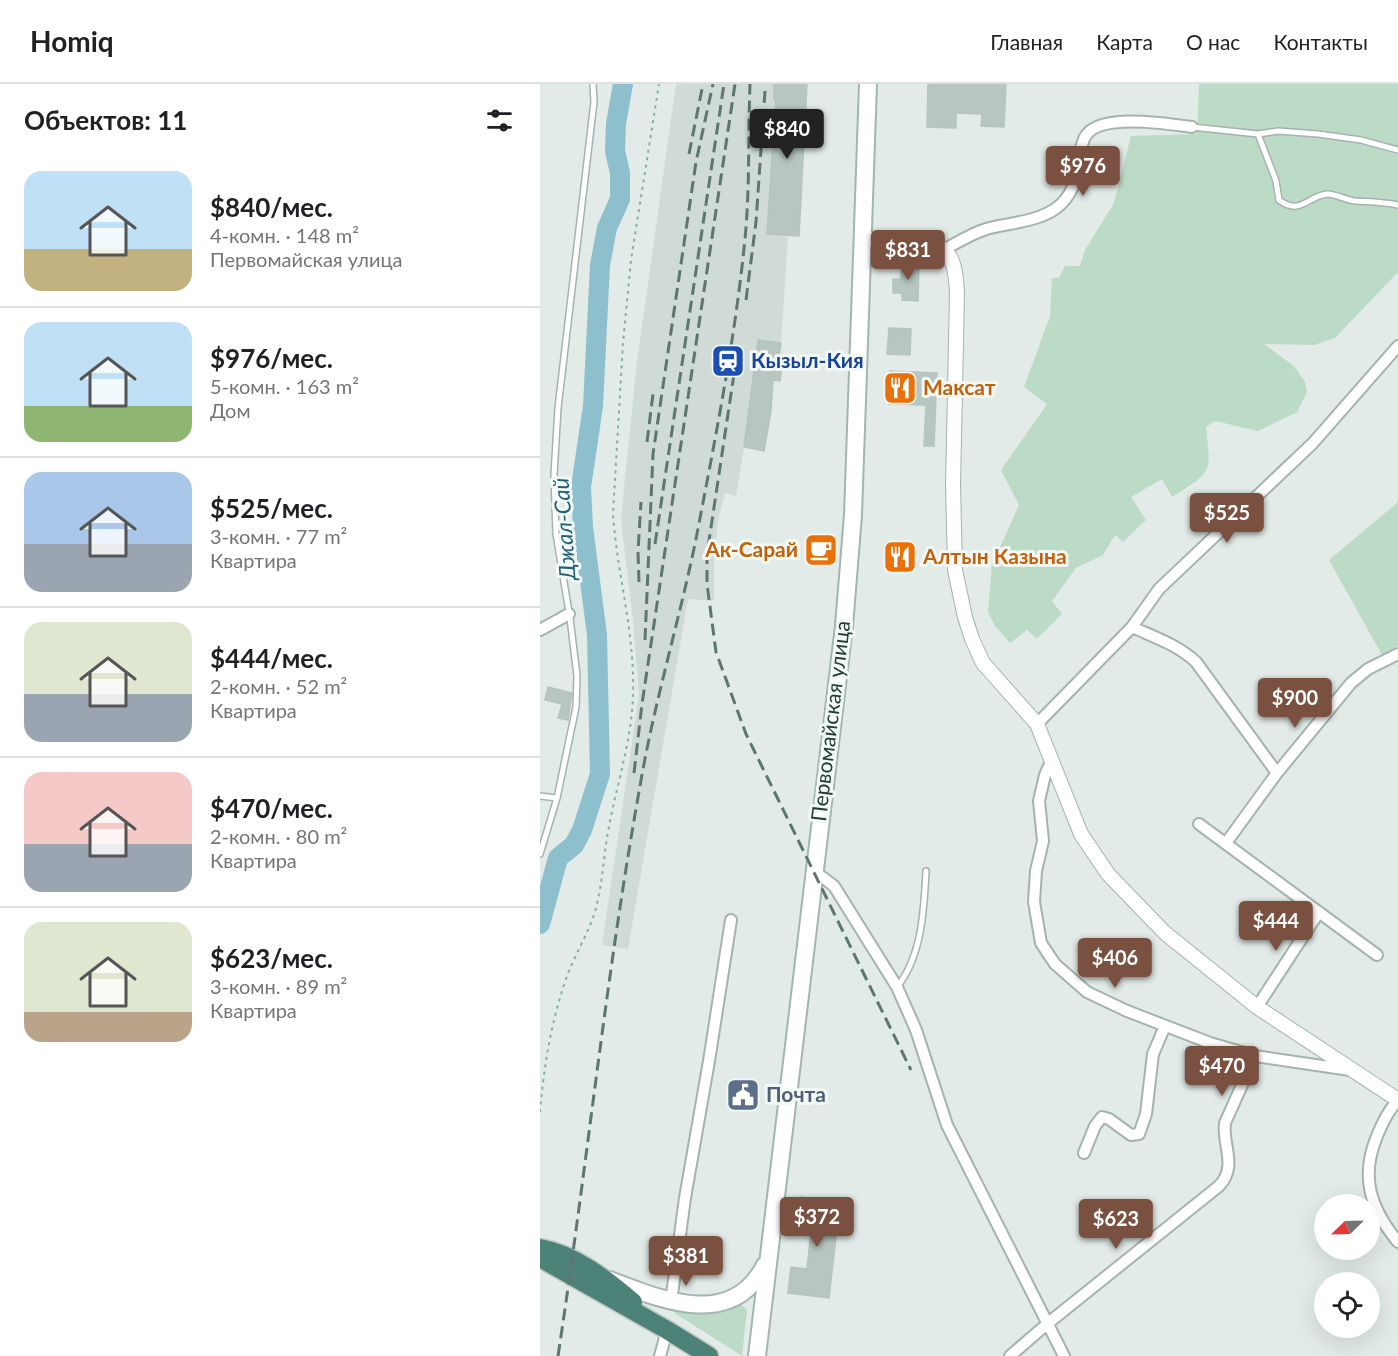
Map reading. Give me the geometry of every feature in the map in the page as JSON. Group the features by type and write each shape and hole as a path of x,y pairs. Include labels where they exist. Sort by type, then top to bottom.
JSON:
{"highway":[{"path":"540,1248 552,1250 603,1277 668,1330"},
{"path":"540,1258 668,1330 709,1356"}],"main road":[{"name":"Первомайская улица","path":"757,1356 813,870 844,626 853,515 868,84"},
{"path":"603,1277 671,1302 712,1304 738,1296 759,1276 767,1261"}],"street":[{"path":"945,249 972,234 1016,223 1058,207 1075,182 1084,139 1097,126 1153,122 1192,128"},
{"path":"864,239 932,243 945,249 954,266 957,293 953,485 955,570 959,595 972,639 983,663 1037,724 1081,834 1108,874 1165,933 1257,1007 1333,1063"},
{"path":"1037,724 1132,627 1159,589 1313,443 1398,346"},
{"path":"540,630 569,614"},
{"path":"1132,627 1180,649 1196,662 1277,773"},
{"path":"1226,843 1277,773 1351,683 1368,669 1398,654"},
{"path":"1051,762 1045,775 1039,801 1043,841 1036,871 1034,902 1041,943 1055,964 1087,992 1127,1011 1210,1043 1255,1056 1333,1063 1356,1071 1398,1100 1388,1112 1372,1148 1367,1180 1382,1219 1398,1242"},
{"path":"1199,824 1377,955"},
{"path":"813,870 834,886 897,987 916,1030 947,1125 1064,1356"},
{"path":"1257,1007 1319,912"},
{"path":"671,1302 685,1198 731,920"},
{"path":"1084,1153 1095,1126 1102,1117 1109,1119 1131,1135 1139,1134 1146,1114 1153,1054 1165,1026"},
{"path":"1010,1356 1227,1178 1229,1156 1224,1132 1226,1123 1255,1056"},
{"path":"660,1356 668,1330"}],"lane":[{"path":"540,854 557,798 576,707 577,676 555,534 554,475 558,408 594,102 594,84"},
{"path":"1192,128 1258,134 1278,131 1318,134 1360,140 1398,150"},
{"path":"1258,134 1276,182 1279,200 1285,205 1293,207 1327,194 1354,201 1377,201 1398,205"},
{"path":"540,796 557,798"},
{"path":"897,987 907,975 919,934 926,871"}],"path":[{"path":"540,1112 548,1042 566,978 593,918 598,900 608,830 631,726 633,692 629,625 614,540 612,514 631,260 659,84"}],"shaded area":[{"name":"Кызыл-Кия","path":"676,84 774,84 774,98 776,97 767,233 788,237 781,343 758,340 757,366 754,366 753,376 756,376 736,496 725,493 718,520 714,564 714,601 688,599 628,949 602,945 639,695 621,520 637,361"}],"green space":[{"path":"1199,84 1398,84 1398,272 1335,338 1314,345 1264,344 1294,366 1305,382 1307,392 1297,412 1258,431 1215,421 1206,427 1209,455 1206,470 1202,476 1172,497 1162,479 1131,497 1146,520 1123,542 1115,535 1103,555 1076,568 1052,601 1062,614 1037,639 1027,630 1010,643 995,626 988,612 992,565 1019,505 1001,470 1047,404 1024,387 1050,316 1052,278 1059,278 1065,266 1080,266 1085,250 1114,203 1131,136 1197,134"},
{"path":"1398,502 1398,646 1382,655 1329,560"},
{"path":"739,1303 747,1310 742,1356 673,1310 713,1310"}],"building":[{"path":"774,84 807,84 799,236 767,234 776,97 774,99"},
{"path":"928,84 1006,84 1004,127 981,126 982,114 956,113 956,128 927,127"},
{"path":"902,260 919,261 918,301 902,300 902,293 893,293 893,279 901,279"},
{"path":"889,328 911,329 910,355 887,354"},
{"path":"758,340 781,343 778,366 782,366 780,381 773,380 771,411 764,451 744,447"},
{"path":"890,371 937,373 934,446 924,446 926,405 889,404"},
{"path":"548,687 572,693 568,720 558,718 562,704 545,700"},
{"path":"800,1197 840,1202 829,1298 788,1293 791,1267 807,1269 812,1223 797,1221"}],"waterway":[{"name":"Джал-Сай","path":"540,924 558,858 574,845 582,830 600,774 597,635 583,527 581,487 593,406 600,265 607,228 620,199 620,173 615,151 616,124 623,84"}],"railway":[{"path":"689,154 703,84"},
{"path":"645,640 653,454 696,162 713,84"},
{"path":"655,544 724,84"},
{"path":"634,773 642,704 735,84"},
{"path":"558,1356 617,928 640,786 652,724 696,539 736,315 747,220 750,84"},
{"path":"746,300 756,222 765,91"},
{"path":"734,374 707,554 707,584 716,652 746,734 911,1070"},
{"path":"647,442 653,394"},
{"path":"639,582 641,502"}],"place":[{"name":"Кызыл-Кия","path":"728,361"},
{"name":"Максат","path":"900,388"},
{"name":"Ак-Сарай","path":"821,550"},
{"name":"Алтын Казына","path":"900,557"},
{"name":"Почта","path":"743,1095"}]}
